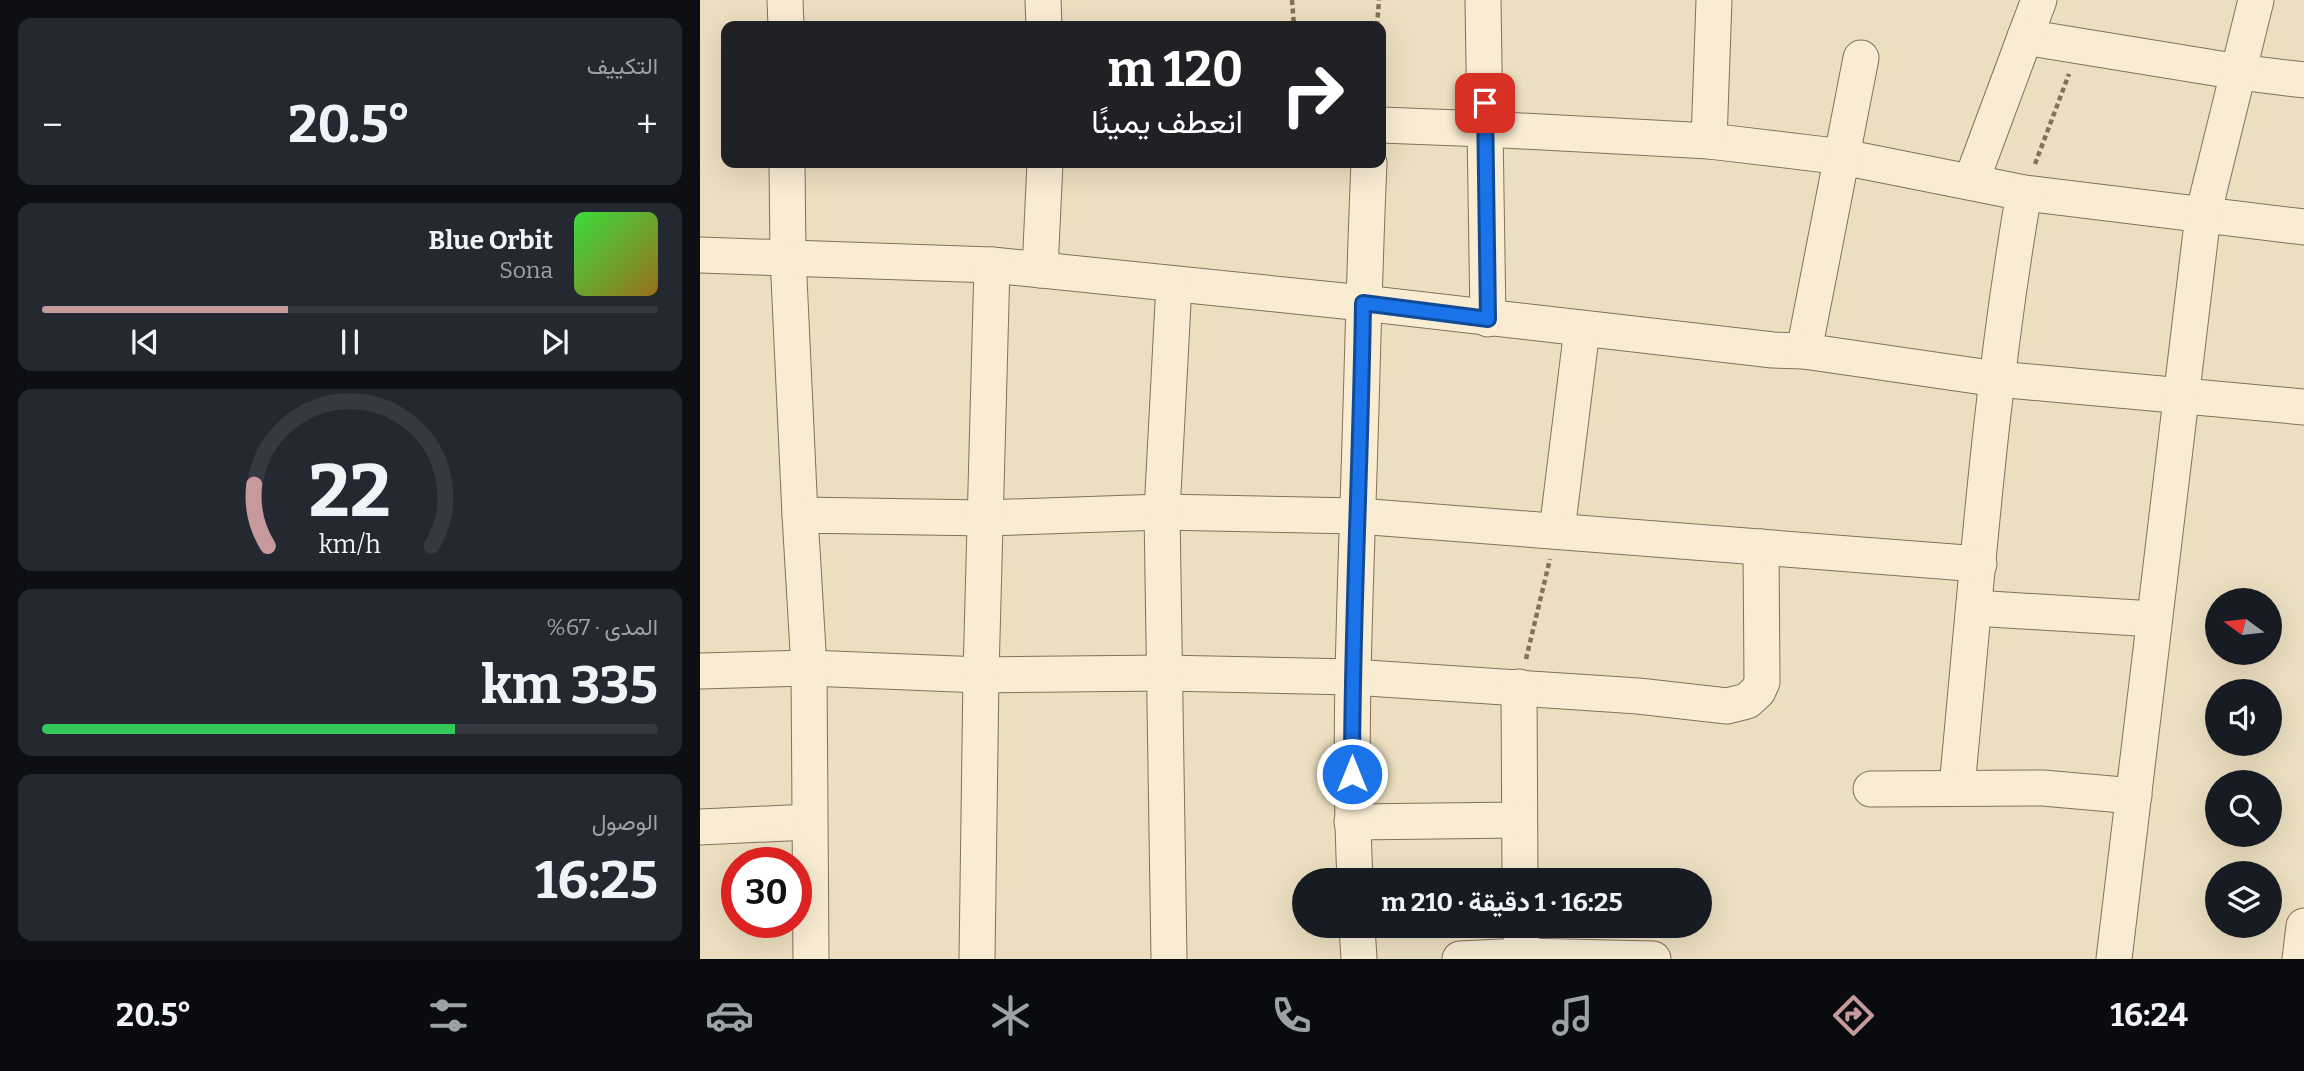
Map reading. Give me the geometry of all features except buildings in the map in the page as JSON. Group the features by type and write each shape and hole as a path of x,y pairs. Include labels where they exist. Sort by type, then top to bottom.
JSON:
{"street":[{"path":"785,0 786,21"},
{"path":"1043,0 1044,21"},
{"path":"1483,0 1488,319"},
{"path":"1709,141 1714,0"},
{"path":"1971,182 2039,0"},
{"path":"2114,959 2203,215 2256,0"},
{"path":"2025,37 2304,80"},
{"path":"1804,351 1861,58"},
{"path":"1386,125 1709,141 1843,157 2024,193 2304,227"},
{"path":"787,168 788,256 809,668 811,959"},
{"path":"1040,270 1045,168"},
{"path":"1354,868 1353,677 1369,168"},
{"path":"1956,787 1997,379 2024,193"},
{"path":"700,255 992,265 1804,351 1997,379 2304,407"},
{"path":"977,959 981,675 992,265"},
{"path":"1169,959 1162,512 1174,284"},
{"path":"1557,531 1582,329"},
{"path":"800,515 985,518 1162,512 1358,516 1979,564"},
{"path":"700,671 809,668 981,675 1164,673 1353,677 1638,696 1727,706 1747,701 1758,691 1763,671 1761,547"},
{"path":"1974,608 2154,619"},
{"path":"1519,687 1520,868"},
{"path":"1871,789 2043,788 2134,796"},
{"path":"1352,822 1520,820"},
{"path":"700,827 809,822"},
{"path":"2300,959 2304,926"},
{"path":"1358,938 1359,959"},
{"path":"1460,959 1521,941 1653,959"}],"path":[{"path":"1292,0 1294,21"},
{"path":"1377,21 1379,0"},
{"path":"2024,193 2079,47"},
{"path":"1519,687 1557,531"}],"route":[{"path":"1352,774 1363,303 1488,319 1485,103"}]}
